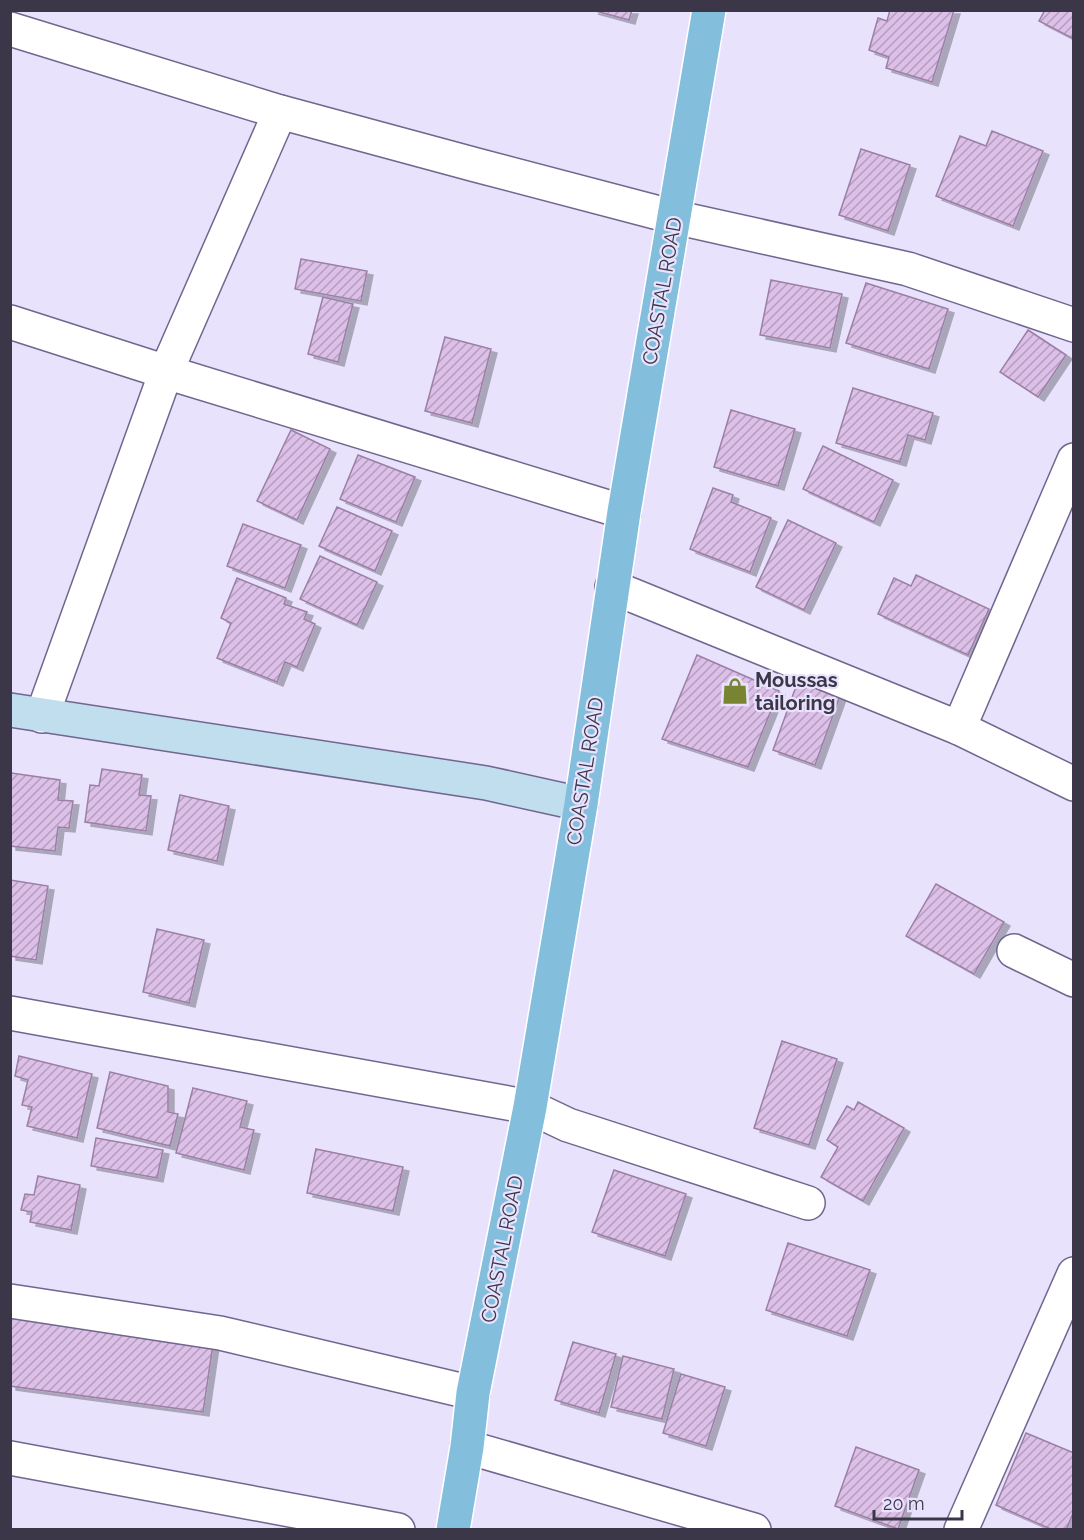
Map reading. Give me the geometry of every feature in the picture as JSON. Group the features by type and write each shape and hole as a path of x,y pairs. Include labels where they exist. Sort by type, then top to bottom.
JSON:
{"main road":[{"name":"COASTAL ROAD","path":"453,1530 467,1447 473,1393 530,1107 581,804 624,512 709,10"}],"street":[{"path":"10,29 280,112 674,217 908,269 1074,325"},
{"path":"42,716 166,372 280,112"},
{"path":"10,322 624,512"},
{"path":"959,728 1074,460"},
{"path":"612,587 959,728 1074,784"},
{"path":"10,710 486,783 581,804"},
{"path":"1014,951 1074,980"},
{"path":"10,1013 530,1107 568,1125 808,1203"},
{"path":"962,1530 1074,1274"},
{"path":"10,1301 220,1333 473,1393"},
{"path":"467,1447 754,1530"},
{"path":"10,1458 398,1530"}],"building":[{"path":"592,10 632,10 629,20"},
{"path":"890,10 954,10 932,82 886,68 889,57 869,50 878,18 887,21"},
{"path":"1045,10 1074,10 1074,39 1039,21"},
{"path":"992,131 1043,151 1013,226 936,196 960,136 986,146"},
{"path":"861,149 910,165 888,231 839,215"},
{"path":"301,259 367,271 361,301 295,289"},
{"path":"771,280 842,294 830,348 760,335"},
{"path":"866,283 948,309 929,369 846,343"},
{"path":"323,297 353,304 338,362 308,354"},
{"path":"1028,330 1066,355 1038,397 1000,372"},
{"path":"445,337 491,349 472,423 425,411"},
{"path":"853,388 933,413 925,440 908,435 900,462 836,443"},
{"path":"731,410 795,429 778,486 714,467"},
{"path":"291,430 330,449 297,520 257,501"},
{"path":"823,446 893,480 874,522 803,489"},
{"path":"358,455 415,477 396,522 340,499"},
{"path":"713,488 733,495 731,502 771,518 750,572 690,549"},
{"path":"337,507 392,531 375,571 319,546"},
{"path":"788,520 836,543 804,610 756,587"},
{"path":"243,524 301,545 285,588 227,566"},
{"path":"320,556 377,582 357,625 300,599"},
{"path":"916,575 989,609 968,655 878,614 894,578 911,586"},
{"path":"237,578 286,598 284,604 307,612 304,619 315,624 297,667 285,662 277,682 217,658 231,623 221,618"},
{"path":"697,655 779,691 748,767 662,739"},
{"path":"798,681 840,696 815,765 773,750"},
{"path":"102,769 142,775 139,795 151,796 146,831 85,822 90,785 99,786"},
{"path":"11,773 60,780 58,800 73,801 69,828 58,827 55,851 10,846"},
{"path":"180,795 229,806 217,861 168,850"},
{"path":"10,880 48,886 36,960 10,956"},
{"path":"936,884 1004,922 974,974 906,936"},
{"path":"157,929 204,940 189,1003 143,992"},
{"path":"782,1041 837,1059 809,1145 754,1128"},
{"path":"19,1056 92,1074 77,1138 27,1126 32,1107 22,1105 28,1080 15,1076"},
{"path":"110,1072 168,1086 168,1112 178,1114 170,1146 97,1128"},
{"path":"193,1088 247,1101 240,1127 254,1130 244,1170 176,1153"},
{"path":"858,1102 904,1128 863,1201 821,1177 838,1147 827,1140 847,1106 854,1110"},
{"path":"96,1138 163,1150 157,1178 91,1166"},
{"path":"316,1149 403,1167 393,1211 307,1193"},
{"path":"614,1170 686,1194 665,1256 592,1232"},
{"path":"38,1176 80,1185 71,1230 30,1222 32,1212 21,1210 25,1194 34,1195"},
{"path":"788,1243 870,1270 847,1336 766,1310"},
{"path":"10,1316 213,1344 203,1412 10,1386"},
{"path":"573,1342 616,1354 599,1413 555,1400"},
{"path":"623,1356 674,1369 662,1419 611,1407"},
{"path":"681,1374 725,1387 706,1446 663,1433"},
{"path":"1026,1433 1074,1453 1074,1511 1066,1530 1053,1530 996,1505"},
{"path":"856,1447 919,1470 898,1529 835,1506"}],"place":[{"name":"Moussas tailoring","path":"735,691"}]}
